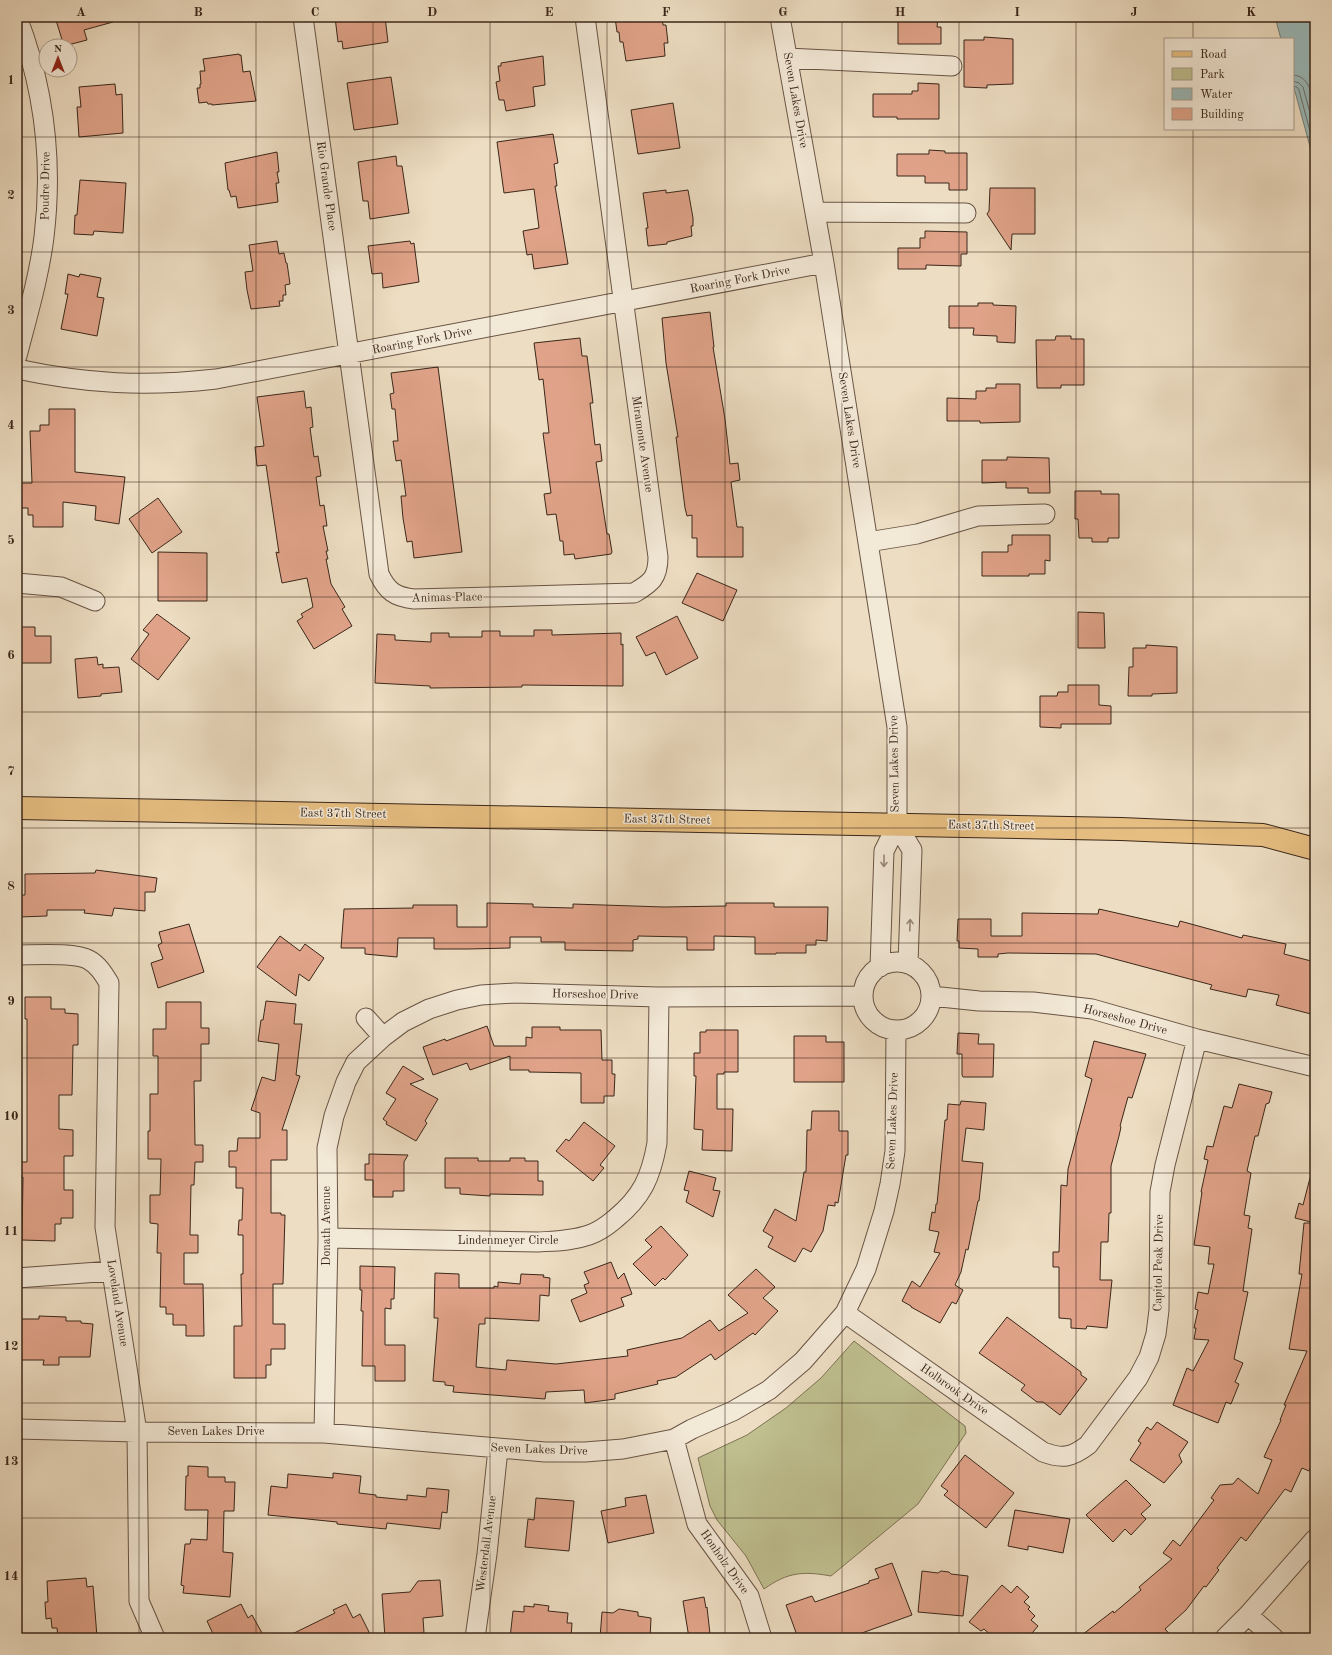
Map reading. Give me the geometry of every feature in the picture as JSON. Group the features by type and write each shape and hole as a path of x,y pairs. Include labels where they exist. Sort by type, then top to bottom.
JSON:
{"main road":[{"name":"East 37th Street","path":"17,808 1121,829 1264,835 1315,850"}],"street":[{"name":"Poudre Drive","path":"17,17 28,44 36,74 44,121 48,167 48,199 44,238 37,276 17,356"},
{"name":"Rio Grande Place","path":"304,17 349,354"},
{"path":"585,17 623,302"},
{"name":"Seven Lakes Drive","path":"780,17 824,263 897,727 897,824 884,851 880,967"},
{"path":"787,58 952,66"},
{"path":"815,212 966,213"},
{"name":"Roaring Fork Drive","path":"17,369 49,376 85,381 130,384 180,383 216,379 824,263"},
{"name":"Miramonte Avenue","path":"623,302 658,557 655,576 650,584"},
{"name":"Animas Place","path":"349,354 379,574 384,585 391,592 402,598 414,599 618,594 634,593 650,584"},
{"path":"868,542 916,534 978,516 1045,514"},
{"path":"17,583 61,588 95,601"},
{"name":"Seven Lakes Drive","path":"897,824 912,850 908,964"},
{"name":"Loveland Avenue","path":"17,955 69,956 87,958 100,968 109,983 105,1227 137,1432 139,1601 155,1638"},
{"path":"898,962 908,964 917,968 925,976 930,985 930,1006 920,1020 907,1028 896,1030 886,1028 877,1023 867,1010 863,996 865,985 870,976 880,967 898,962"},
{"name":"Horseshoe Drive","path":"383,1037 403,1022 428,1009 457,1000 481,995 514,993 659,997 863,996"},
{"name":"Horseshoe Drive","path":"931,996 979,1001 1033,1002 1092,1009 1197,1039 1315,1067"},
{"name":"Lindenmeyer Circle","path":"328,1238 538,1242 566,1241 590,1234 608,1224 625,1211 639,1195 653,1162 657,1143 659,997"},
{"path":"366,1018 383,1037"},
{"name":"Seven Lakes Drive","path":"17,1429 137,1432 324,1433 545,1452 585,1452 623,1449 674,1439 692,1429 733,1411 768,1390 803,1361 845,1313 866,1269 884,1211 890,1184 895,1151 896,1030"},
{"name":"Donath Avenue","path":"324,1433 328,1238 327,1148 334,1116 346,1082 356,1062 383,1037"},
{"name":"Capitol Peak Drive","path":"1066,1456 1078,1453 1088,1445 1138,1378 1149,1357 1156,1334 1159,1310 1160,1192 1165,1165 1197,1039"},
{"path":"17,1278 112,1271"},
{"name":"Holbrook Drive","path":"845,1313 1043,1452 1056,1456 1066,1456"},
{"name":"Honholz Drive","path":"674,1439 697,1524 749,1596 762,1638"},
{"name":"Westerdall Avenue","path":"475,1638 487,1554 498,1449"},
{"path":"1225,1638 1248,1615 1315,1539"},
{"path":"1248,1615 1274,1638"}],"green space":[{"path":"854,1341 965,1426 966,1433 918,1504 831,1576 804,1573 796,1574 781,1579 764,1589 746,1556 717,1520 710,1506 698,1458 747,1435 786,1408 821,1378"}],"water":[{"path":"1275,17 1315,17 1315,165 1294,88 1294,38 1281,38"}],"building":[{"path":"55,17 113,17 113,22 84,30 87,40 78,42 78,38 62,38"},
{"path":"335,17 385,17 388,42 343,49 342,41 338,42"},
{"path":"615,17 662,17 663,25 666,25 668,43 664,43 665,56 626,61 623,42 620,42 619,32 617,32"},
{"path":"898,17 938,17 937,27 941,27 941,44 898,44"},
{"path":"984,37 1013,39 1013,84 987,85 987,88 964,87 964,40 984,40"},
{"path":"239,54 241,55 243,72 250,71 256,101 212,105 208,104 207,102 199,103 197,88 200,88 201,84 200,71 205,71 203,59"},
{"path":"543,56 545,85 533,87 535,106 506,111 504,100 499,100 496,82 500,81 498,66 501,66 501,63"},
{"path":"391,77 398,124 354,130 347,83"},
{"path":"918,83 939,84 939,119 897,119 897,117 873,117 873,94 912,94 912,91 918,91"},
{"path":"115,84 116,95 122,94 123,133 79,137 77,107 81,107 79,87"},
{"path":"673,103 680,148 638,154 631,110"},
{"path":"553,134 558,163 554,164 557,186 555,186 568,264 534,269 532,254 527,255 523,231 539,228 534,189 504,193 497,142"},
{"path":"929,150 945,151 945,153 967,153 967,190 949,190 949,183 925,183 925,176 897,176 897,154 929,154"},
{"path":"277,152 279,172 277,172 279,183 276,183 278,202 238,208 236,196 231,197 228,190 225,163"},
{"path":"396,156 397,166 402,166 409,213 370,219 368,201 363,201 358,162"},
{"path":"80,180 126,183 123,233 94,231 93,235 74,234"},
{"path":"990,188 1035,188 1035,234 1012,234 1011,250 987,214 989,211"},
{"path":"666,190 666,193 688,190 693,218 693,226 691,226 692,236 667,242 667,244 648,246 646,228 648,228 643,193"},
{"path":"925,231 967,232 967,254 961,254 961,266 926,265 926,269 898,269 898,248 920,248 920,238 925,238"},
{"path":"277,241 279,254 284,253 287,263 290,284 285,285 286,295 283,295 283,301 279,301 280,306 251,309 245,272 253,271 249,245"},
{"path":"410,241 411,244 414,243 419,282 383,288 382,273 372,274 368,246"},
{"path":"68,274 79,277 80,274 101,278 97,297 104,298 97,336 61,329 68,294 65,294"},
{"path":"978,303 1016,306 1015,343 997,342 997,336 973,335 974,328 949,328 949,306 978,306"},
{"path":"710,312 713,347 725,419 730,464 738,463 740,480 731,482 737,527 743,527 743,557 697,557 697,538 692,538 692,515 687,516 685,508 676,437 678,437 666,363 662,318"},
{"path":"1056,336 1071,336 1071,339 1084,339 1084,385 1061,385 1061,388 1037,388 1036,340 1055,340"},
{"path":"580,338 582,356 587,356 593,403 590,403 595,445 600,444 602,461 596,462 607,534 609,534 612,552 611,554 575,559 574,554 564,555 563,541 560,541 556,514 547,515 544,494 551,493 543,433 549,433 543,379 539,380 534,343"},
{"path":"438,367 462,552 414,558 412,541 407,542 403,518 401,496 406,496 401,460 396,461 393,441 398,441 395,409 392,409 390,394 394,393 391,373"},
{"path":"996,384 1020,384 1020,422 980,423 980,421 947,421 947,398 976,399 976,391 986,391 986,388 996,388"},
{"path":"304,391 306,408 311,407 313,427 310,428 314,457 318,456 321,476 316,477 320,506 324,505 327,526 323,526 328,551 326,551 328,559 326,559 331,584 345,607 342,609 352,626 314,649 297,621 303,617 301,614 313,607 307,578 282,583 276,552 279,553 266,465 257,466 255,447 264,446 257,397"},
{"path":"49,409 75,409 75,472 125,477 119,524 95,520 96,506 63,502 63,527 33,527 33,515 28,515 28,508 17,508 17,483 32,483 30,431 40,431 40,425 49,425"},
{"path":"1007,457 1049,458 1050,493 1028,493 1028,488 1006,488 1006,482 982,483 982,460 1007,460"},
{"path":"1075,491 1101,491 1101,494 1119,494 1119,538 1108,538 1108,542 1092,542 1092,538 1079,538 1078,519 1075,519"},
{"path":"158,498 182,532 152,553 129,519"},
{"path":"1012,535 1050,535 1050,561 1045,560 1045,574 1029,574 1029,576 982,576 982,552 1008,552 1008,545 1012,545"},
{"path":"158,552 207,553 207,601 158,601"},
{"path":"697,573 737,590 723,621 682,603"},
{"path":"1078,612 1104,613 1105,648 1078,648"},
{"path":"157,614 190,638 158,680 131,659 149,634 143,630"},
{"path":"677,616 698,658 666,675 655,652 646,656 636,637"},
{"path":"17,627 35,627 35,636 51,636 51,663 17,663"},
{"path":"534,630 552,630 552,635 621,633 621,645 623,644 623,686 522,685 522,687 430,688 430,686 375,683 377,634 395,635 395,640 431,642 431,633 449,633 449,637 482,637 482,631 500,631 500,636 534,636"},
{"path":"1146,645 1177,647 1177,693 1152,694 1152,696 1128,696 1129,667 1133,667 1133,648 1146,648"},
{"path":"97,657 98,665 103,664 103,668 119,667 122,692 78,698 75,659"},
{"path":"1068,685 1099,685 1099,705 1111,706 1111,724 1061,724 1061,728 1040,727 1040,696 1057,696 1058,692 1068,692"},
{"path":"96,870 157,878 155,892 145,892 145,911 114,908 112,916 84,913 85,910 47,910 47,916 19,917 19,895 25,895 25,874 95,873"},
{"path":"487,903 533,904 533,907 573,908 573,904 664,907 726,906 726,903 774,903 774,907 828,907 827,941 816,940 816,945 806,945 806,953 776,954 755,954 755,937 714,936 714,950 687,950 687,937 638,936 638,939 633,940 633,951 565,950 565,942 541,942 541,937 510,937 510,948 468,949 434,949 434,938 398,938 397,957 365,954 365,948 341,948 344,909 413,908 413,905 457,905 457,927 487,927"},
{"path":"1099,909 1178,927 1180,921 1242,938 1243,935 1286,944 1284,954 1315,962 1315,1015 1276,1005 1279,995 1248,989 1246,997 1210,989 1212,985 1096,954 1008,953 998,954 998,957 978,957 978,949 959,948 959,941 957,941 958,919 991,919 991,936 1022,936 1022,913 1098,914"},
{"path":"189,924 204,972 158,988 151,963 163,959 158,945 162,943 159,932"},
{"path":"280,936 300,951 305,944 324,958 309,981 299,974 296,996 257,967"},
{"path":"25,997 51,997 51,1009 65,1009 65,1013 78,1014 78,1045 73,1045 72,1095 59,1095 59,1129 73,1130 73,1156 64,1156 64,1190 73,1190 73,1218 61,1218 61,1224 55,1224 55,1241 22,1240 23,1177 17,1177 17,1162 27,1162 27,1019 25,1019"},
{"path":"266,1001 296,1004 294,1024 302,1024 296,1075 300,1076 282,1130 287,1130 287,1160 271,1160 271,1213 281,1213 281,1215 285,1215 283,1284 273,1284 273,1324 285,1324 285,1349 271,1349 271,1365 266,1365 266,1378 234,1378 234,1326 242,1326 241,1274 243,1274 243,1235 238,1235 239,1220 242,1220 243,1188 236,1188 236,1167 229,1167 229,1151 237,1151 238,1138 260,1138 260,1113 251,1110 262,1077 275,1081 279,1044 258,1041"},
{"path":"166,1002 201,1002 201,1028 209,1028 209,1044 201,1044 201,1081 194,1081 195,1145 203,1145 203,1162 195,1162 194,1185 191,1185 190,1235 198,1235 198,1253 184,1253 184,1284 203,1284 204,1336 186,1336 186,1325 173,1325 173,1314 166,1314 166,1307 160,1307 161,1253 157,1253 158,1224 150,1223 150,1195 160,1195 161,1159 148,1159 150,1094 158,1094 158,1056 153,1056 153,1029 166,1029"},
{"path":"487,1026 494,1046 526,1046 526,1037 532,1038 532,1027 560,1027 560,1030 601,1030 602,1060 612,1060 612,1074 615,1074 614,1096 604,1096 604,1103 581,1103 581,1073 510,1070 510,1056 470,1070 467,1063 433,1075 423,1047 445,1039 446,1041"},
{"path":"706,1030 738,1030 738,1072 724,1072 724,1074 717,1074 717,1109 733,1109 732,1151 702,1150 703,1130 694,1129 696,1076 694,1076 694,1053 700,1053 700,1032 706,1032"},
{"path":"958,1033 979,1034 978,1044 994,1044 993,1077 963,1077 962,1054 957,1054"},
{"path":"794,1036 826,1036 826,1042 844,1042 844,1082 794,1082"},
{"path":"1094,1041 1146,1054 1132,1098 1128,1097 1111,1166 1111,1213 1109,1213 1108,1242 1101,1242 1100,1280 1112,1280 1107,1328 1087,1326 1086,1329 1071,1328 1071,1319 1059,1318 1059,1267 1053,1267 1053,1252 1059,1252 1061,1185 1067,1186 1068,1169 1092,1079 1085,1076"},
{"path":"403,1066 424,1079 410,1084 438,1099 425,1121 427,1123 416,1141 386,1124 387,1122 383,1119 396,1099 386,1093"},
{"path":"1239,1084 1272,1092 1269,1103 1266,1104 1258,1136 1255,1136 1247,1171 1251,1173 1244,1215 1250,1216 1248,1228 1252,1229 1243,1291 1248,1292 1234,1359 1243,1363 1235,1382 1239,1384 1231,1404 1226,1402 1218,1423 1173,1405 1187,1368 1193,1371 1209,1340 1194,1339 1196,1328 1194,1328 1198,1310 1195,1309 1198,1292 1208,1294 1214,1264 1208,1264 1210,1247 1194,1245 1201,1192 1208,1160 1204,1159 1207,1146 1213,1147 1224,1106 1232,1108"},
{"path":"961,1101 986,1103 984,1130 966,1128 962,1161 983,1163 979,1201 968,1250 966,1249 961,1272 955,1285 963,1290 956,1304 952,1302 940,1323 902,1301 912,1281 920,1287 940,1253 934,1252 939,1232 929,1230 932,1212 935,1213 937,1204 945,1120 947,1120 948,1104 960,1105"},
{"path":"812,1111 839,1111 839,1131 848,1131 848,1155 846,1155 838,1203 835,1202 835,1206 828,1205 823,1231 811,1252 803,1248 795,1262 768,1247 773,1237 763,1231 775,1209 796,1221 804,1172 806,1172 807,1130 811,1130"},
{"path":"584,1122 615,1146 600,1165 604,1168 593,1181 556,1151 566,1139 569,1141"},
{"path":"369,1154 408,1155 404,1162 404,1191 393,1191 393,1197 373,1197 373,1180 365,1180 365,1164 369,1164"},
{"path":"445,1158 478,1158 478,1161 510,1161 510,1158 525,1158 525,1161 538,1161 538,1181 543,1181 543,1195 490,1194 490,1196 460,1194 460,1188 445,1188"},
{"path":"689,1171 716,1178 713,1190 720,1191 713,1217 686,1202 689,1191 684,1190"},
{"path":"1310,1178 1315,1178 1315,1223 1295,1218 1299,1203 1303,1205"},
{"path":"1304,1223 1315,1223 1315,1457 1309,1471 1302,1468 1291,1492 1285,1489 1246,1541 1241,1537 1217,1568 1219,1570 1206,1587 1204,1586 1186,1610 1165,1629 1173,1638 1078,1638 1113,1611 1114,1613 1141,1590 1139,1587 1172,1559 1163,1553 1173,1540 1180,1546 1214,1500 1211,1498 1220,1485 1233,1484 1238,1478 1258,1494 1272,1460 1264,1457 1281,1420 1286,1405 1284,1405 1307,1351 1289,1349 1302,1274 1299,1274"},
{"path":"661,1226 688,1255 665,1280 663,1278 655,1286 633,1264 652,1247 645,1240"},
{"path":"611,1262 618,1279 624,1273 632,1294 621,1298 624,1306 580,1322 571,1300 587,1293 584,1285 589,1283 584,1272"},
{"path":"360,1266 395,1267 394,1299 391,1299 391,1309 385,1308 385,1345 405,1345 405,1381 375,1381 375,1366 362,1366 363,1311 361,1311 362,1290 360,1290"},
{"path":"756,1269 775,1287 763,1298 778,1311 755,1335 753,1333 715,1360 711,1354 676,1377 657,1381 658,1384 615,1394 615,1399 585,1403 584,1390 546,1392 545,1399 453,1392 454,1386 445,1385 445,1382 433,1381 438,1318 434,1318 435,1273 459,1274 459,1288 494,1288 494,1286 498,1287 498,1282 520,1284 521,1274 544,1275 543,1277 550,1278 549,1296 540,1295 539,1321 485,1318 485,1324 479,1324 476,1367 506,1370 507,1360 556,1364 628,1356 627,1350 682,1338 710,1320 719,1331 748,1313 728,1295"},
{"path":"39,1316 66,1317 66,1321 81,1321 81,1323 93,1324 90,1357 59,1357 59,1365 43,1365 44,1360 17,1360 17,1319 39,1319"},
{"path":"1007,1317 1081,1372 1081,1375 1087,1379 1060,1415 1043,1402 1037,1402 1021,1390 1025,1385 979,1353"},
{"path":"1157,1422 1188,1442 1179,1455 1182,1462 1164,1483 1130,1460 1141,1443 1138,1441 1147,1427 1151,1430"},
{"path":"965,1455 1014,1493 986,1528 944,1495 948,1491 941,1486"},
{"path":"188,1466 208,1467 208,1477 225,1477 225,1482 235,1482 234,1511 224,1511 223,1552 233,1553 230,1597 183,1593 184,1586 181,1585 185,1544 190,1544 191,1539 207,1540 208,1510 185,1510 186,1476 188,1476"},
{"path":"333,1473 361,1476 359,1493 376,1495 376,1497 407,1500 407,1495 426,1497 427,1488 449,1490 447,1513 442,1512 440,1529 387,1523 386,1529 268,1515 271,1486 287,1488 288,1474 333,1478"},
{"path":"1126,1480 1151,1505 1141,1514 1146,1519 1131,1535 1125,1529 1113,1542 1086,1515"},
{"path":"646,1495 654,1533 608,1543 601,1511 626,1506 625,1498"},
{"path":"536,1498 574,1501 569,1551 525,1547 528,1519 534,1520"},
{"path":"1015,1510 1070,1519 1063,1553 1028,1546 1028,1550 1008,1546"},
{"path":"892,1563 912,1615 848,1638 798,1638 786,1605 812,1596 815,1602 869,1583 869,1581 879,1578 875,1569"},
{"path":"922,1571 938,1573 941,1571 968,1576 963,1616 918,1612"},
{"path":"86,1578 87,1587 93,1586 97,1637 58,1638 57,1628 52,1628 51,1618 46,1619 45,1602 48,1602 47,1581"},
{"path":"440,1580 443,1616 423,1618 424,1633 400,1635 401,1638 385,1638 382,1594 410,1592 418,1581"},
{"path":"1002,1585 1011,1593 1017,1586 1029,1597 1024,1602 1030,1607 1028,1609 1035,1616 1031,1620 1038,1626 1028,1638 994,1638 984,1629 981,1631 969,1622"},
{"path":"704,1597 706,1608 707,1607 710,1634 708,1634 709,1638 689,1638 683,1601"},
{"path":"241,1604 248,1618 252,1615 262,1633 251,1638 215,1638 207,1621"},
{"path":"346,1604 353,1618 360,1614 370,1634 360,1638 284,1638 335,1613 333,1610"},
{"path":"534,1604 549,1606 548,1611 568,1613 567,1623 572,1623 571,1638 510,1638 513,1611 524,1612 524,1606 534,1607"},
{"path":"619,1609 638,1612 638,1616 651,1618 650,1638 600,1638 602,1612 613,1613"}]}
